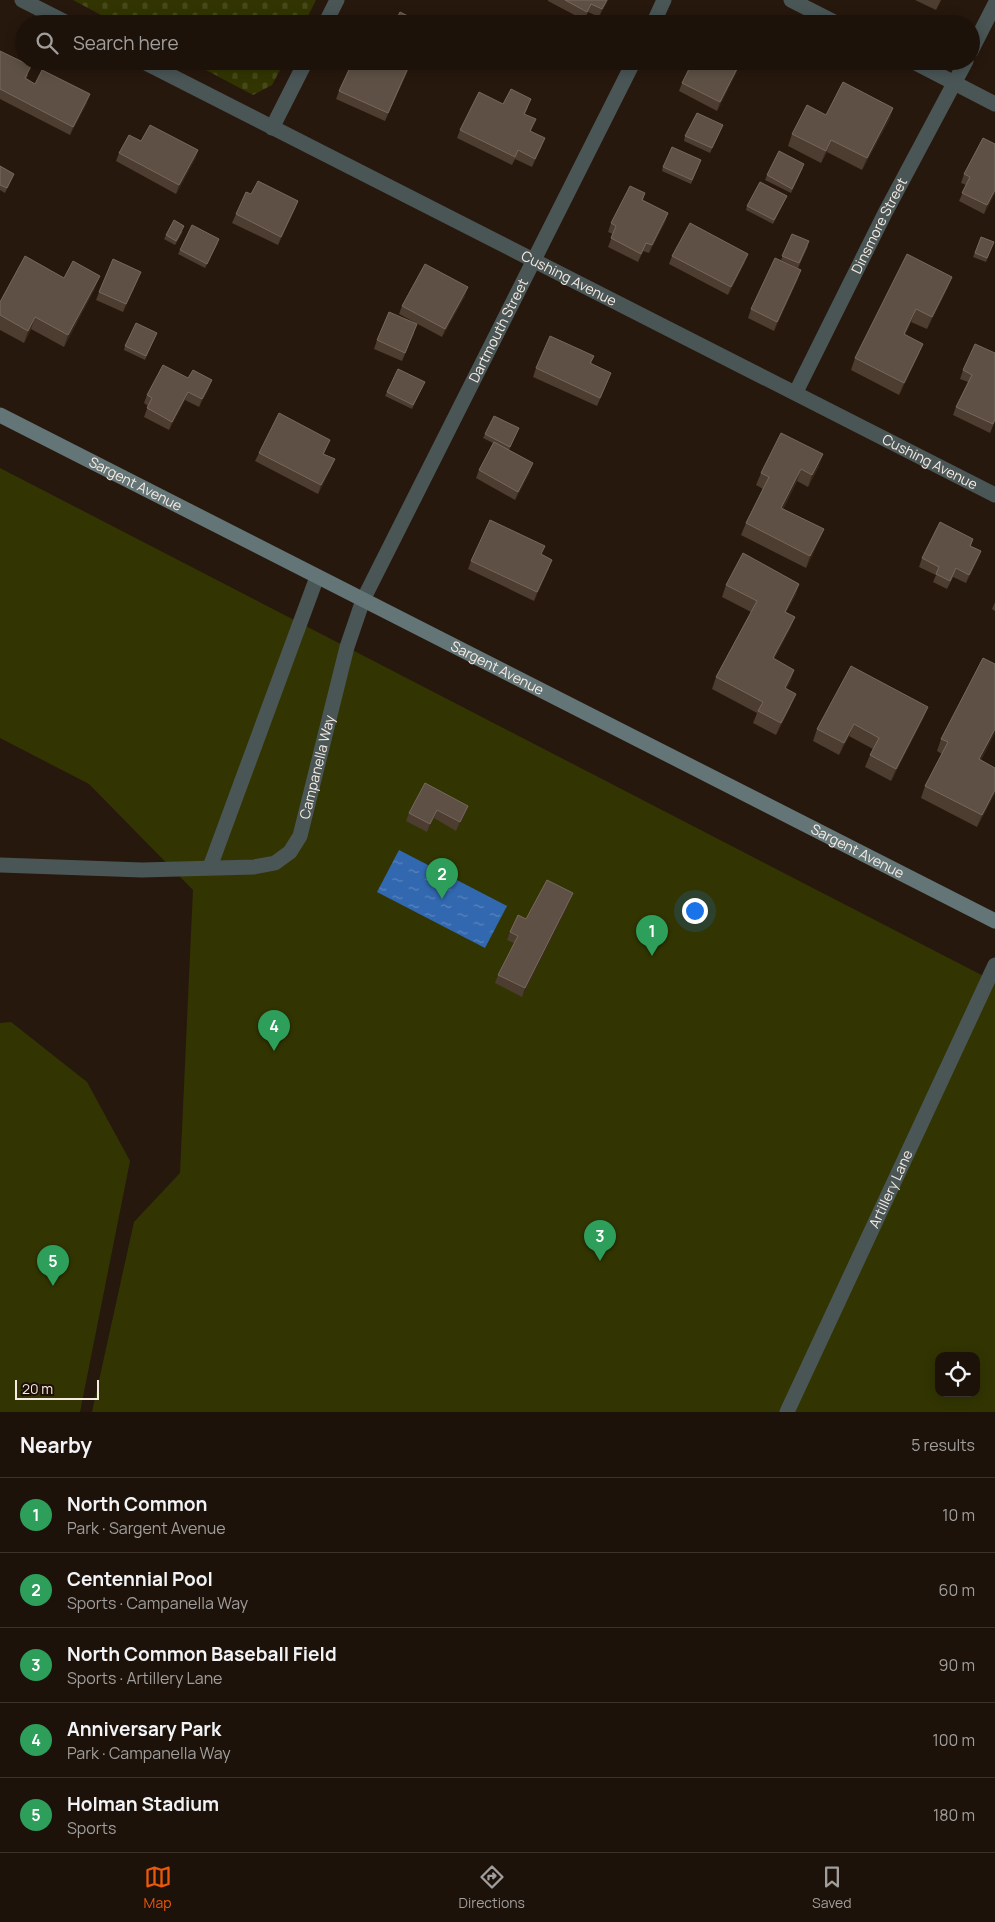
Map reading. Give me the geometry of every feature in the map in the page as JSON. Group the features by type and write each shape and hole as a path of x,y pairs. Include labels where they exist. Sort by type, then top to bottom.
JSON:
{"street":[{"path":"22,0 51,15"},
{"path":"330,15 338,0"},
{"path":"656,15 664,0"},
{"path":"791,0 820,15"},
{"path":"980,33 995,4"},
{"name":"Cushing Avenue","path":"159,70 796,392 995,495"},
{"path":"272,128 301,70"},
{"name":"Dartmouth Street","path":"363,600 629,70"},
{"path":"930,70 995,104"},
{"name":"Dinsmore Street","path":"796,392 885,213 962,70"},
{"name":"Sargent Avenue","path":"0,415 995,921"},
{"path":"210,866 317,577"},
{"name":"Campanella Way","path":"0,865 142,870 210,866 254,867 275,863 290,852 300,836 347,647 363,600"},
{"name":"Artillery Lane","path":"787,1412 995,965"}],"green space":[{"path":"73,0 316,0 308,15 101,15"},
{"path":"206,70 280,70 272,85 253,95"},
{"path":"0,468 995,982 995,1412 92,1412 134,1222 180,1173 193,890 89,784 0,738"},
{"path":"11,1022 87,1082 130,1161 80,1412 0,1412 0,1023"}],"water":[{"path":"399,850 507,906 485,948 377,892"}],"building":[{"path":"565,0 607,0 602,9 591,4 587,12"},
{"path":"0,51 15,58 15,70 29,70 25,78 35,84 42,70 90,94 73,127 0,89"},
{"path":"349,70 407,70 388,113 339,91"},
{"path":"688,70 736,70 720,102 682,83"},
{"path":"843,82 893,108 867,158 831,140 826,151 792,134 807,105 826,115"},
{"path":"511,89 531,99 524,114 536,119 530,131 545,138 535,159 518,150 515,157 460,130 479,92 503,104"},
{"path":"697,113 723,125 712,148 685,136"},
{"path":"150,125 198,150 179,185 119,153 129,135 141,141"},
{"path":"983,138 995,144 995,190 987,205 962,193 970,177 964,174"},
{"path":"672,147 701,160 692,180 663,167"},
{"path":"779,151 804,164 792,189 767,175"},
{"path":"0,166 14,174 7,188 0,185"},
{"path":"258,181 298,201 281,237 236,214 246,192 251,194"},
{"path":"760,182 787,196 774,220 747,206"},
{"path":"630,186 645,193 642,200 668,213 652,245 646,243 641,254 611,238 616,226 611,223"},
{"path":"174,220 184,226 176,241 166,235"},
{"path":"690,223 748,254 731,287 672,256"},
{"path":"192,225 219,239 207,264 180,250"},
{"path":"792,234 809,241 799,263 782,256"},
{"path":"981,237 994,242 987,258 975,253"},
{"path":"907,254 952,277 932,317 916,309 904,334 923,344 904,383 855,358"},
{"path":"25,256 64,278 73,261 100,276 68,335 35,317 28,331 0,315 0,302"},
{"path":"775,258 801,270 777,322 751,309"},
{"path":"113,259 141,272 126,304 99,292"},
{"path":"425,264 468,287 445,329 402,306"},
{"path":"389,312 417,324 405,353 377,340"},
{"path":"136,323 157,333 146,356 125,346"},
{"path":"550,336 594,356 590,363 611,373 600,398 536,368"},
{"path":"975,344 995,353 995,419 993,424 956,407 972,375 963,370"},
{"path":"163,365 188,378 193,370 212,380 202,399 188,392 172,422 147,408 152,398 147,395"},
{"path":"398,369 425,382 413,405 387,392"},
{"path":"279,413 330,440 323,454 335,459 321,485 259,453"},
{"path":"494,416 519,428 510,447 485,434"},
{"path":"781,433 823,454 812,475 801,469 781,508 824,529 810,556 746,523 769,477 761,473"},
{"path":"494,442 533,463 518,492 479,470"},
{"path":"490,520 545,546 541,554 552,560 537,592 471,561"},
{"path":"940,522 973,539 970,546 981,551 969,575 956,568 950,581 936,574 939,567 922,558"},
{"path":"743,553 799,584 785,612 795,617 773,658 794,670 785,688 796,694 781,723 758,711 763,702 716,677 757,601 726,585"},
{"path":"983,658 995,664 995,729 979,759 995,768 995,790 982,815 925,786 948,742 941,739"},
{"path":"851,666 928,707 896,769 870,755 879,738 854,724 844,743 817,729"},
{"path":"425,783 468,806 460,822 437,810 430,824 409,813"},
{"path":"547,880 573,893 525,988 498,975 518,936 510,932 518,915 526,919"}],"place":[{"name":"Centennial Pool","path":"442,899"},
{"name":"North Common","path":"652,956"},
{"name":"Anniversary Park","path":"274,1051"},
{"name":"North Common Baseball Field","path":"600,1261"},
{"name":"Holman Stadium","path":"53,1286"}]}
